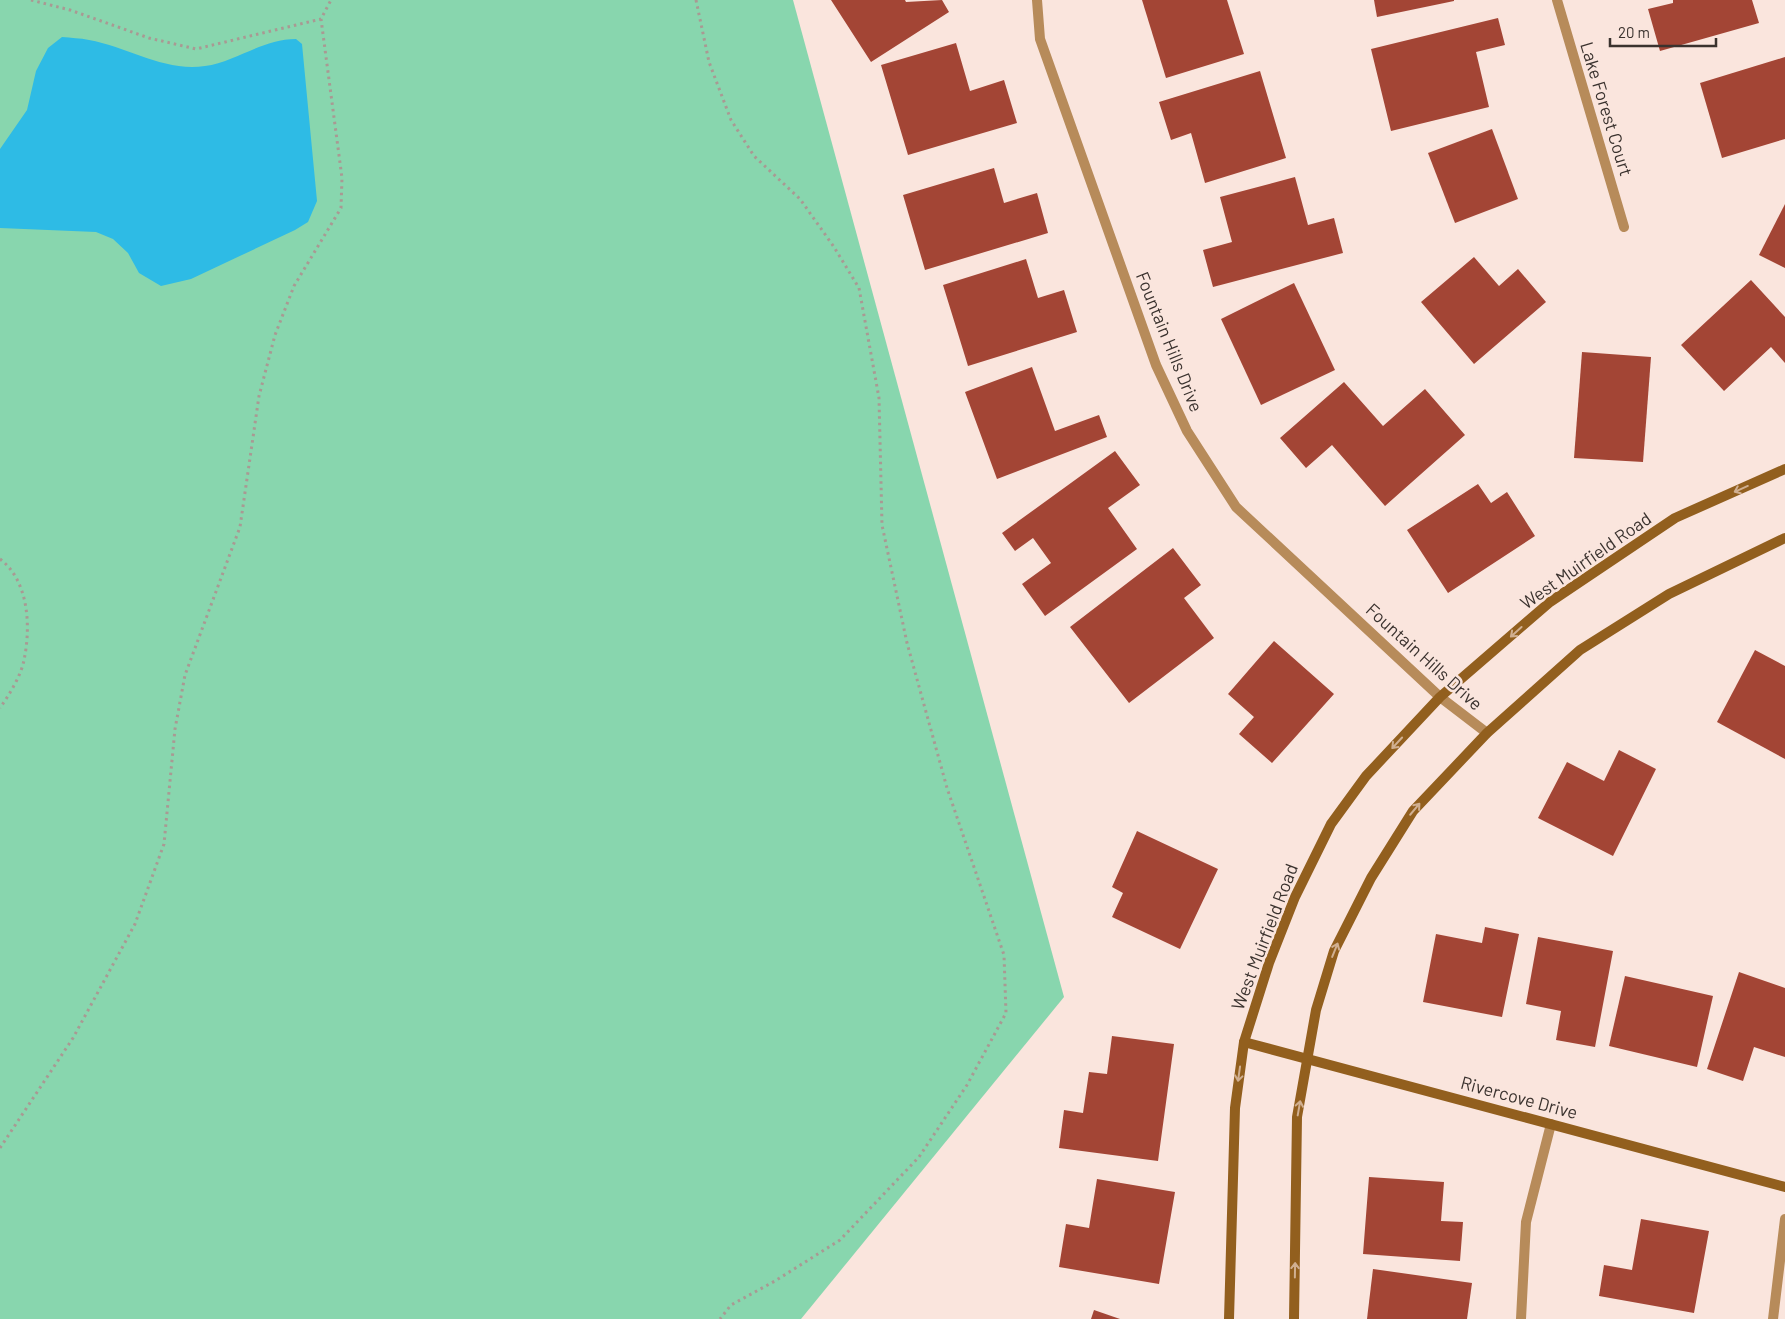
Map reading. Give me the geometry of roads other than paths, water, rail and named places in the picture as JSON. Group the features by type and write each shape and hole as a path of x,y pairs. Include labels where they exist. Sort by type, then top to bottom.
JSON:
{"street":[{"name":"Fountain Hills Drive","path":"1037,0 1040,39 1156,365 1187,431 1236,507 1440,697 1487,733"},
{"name":"Lake Forest Court","path":"1557,0 1624,227"},
{"name":"West Muirfield Road","path":"1229,1319 1235,1108 1244,1042 1269,962 1294,897 1332,824 1366,776 1440,697 1550,602 1675,518 1785,469"},
{"path":"1294,1319 1297,1117 1316,1010 1334,950 1371,878 1413,811 1487,733 1580,650 1670,594 1785,538"},
{"name":"Rivercove Drive","path":"1244,1042 1785,1187"},
{"path":"1521,1319 1526,1222 1551,1124"},
{"path":"1773,1319 1785,1219"}],"water":[{"path":"62,37 104,43 161,62 190,67 216,64 260,46 296,39 302,44 317,201 308,222 191,279 161,286 139,273 128,253 113,239 96,232 0,228 0,149 27,110 36,71 48,48"}]}
